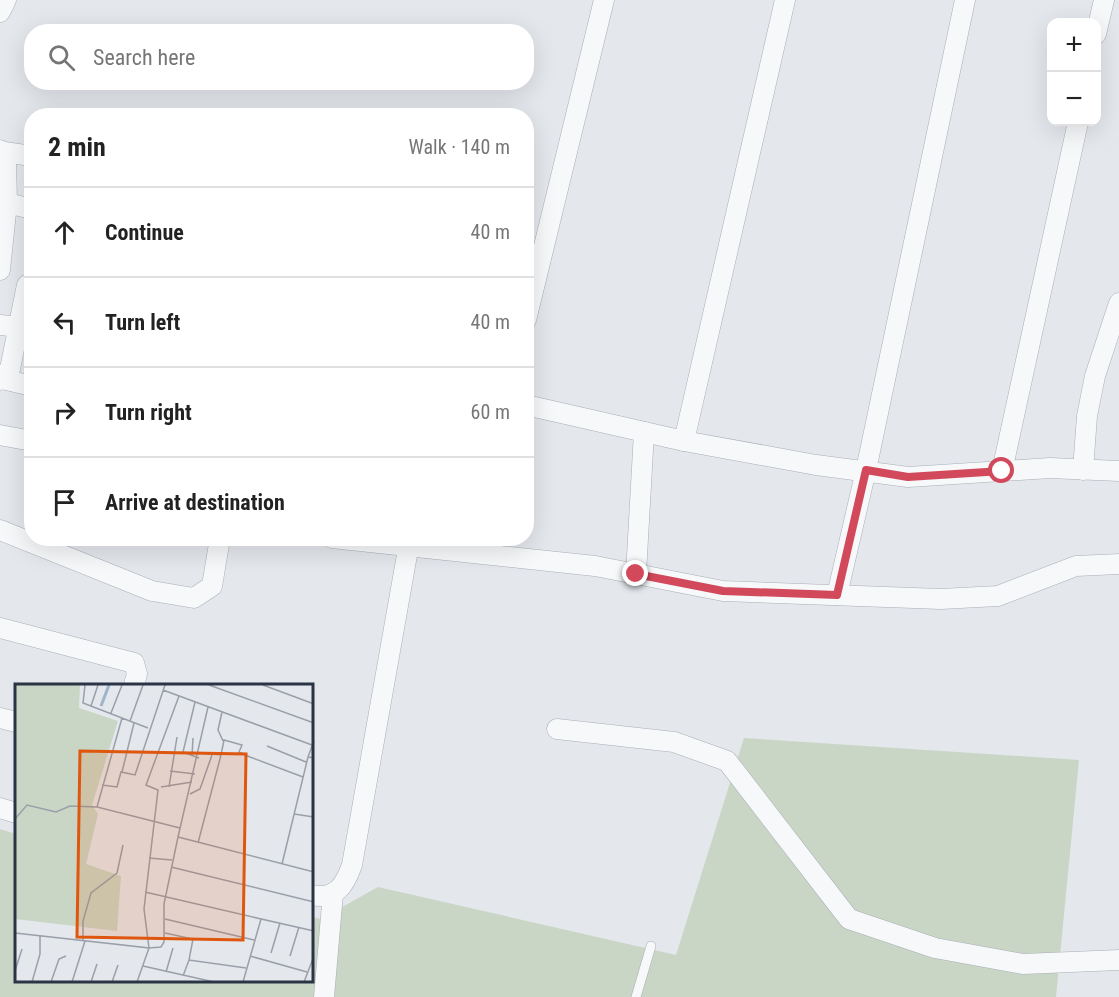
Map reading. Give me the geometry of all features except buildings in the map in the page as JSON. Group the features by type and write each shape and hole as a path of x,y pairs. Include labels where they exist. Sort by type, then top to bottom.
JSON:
{"street":[{"path":"0,12 6,0"},
{"path":"534,268 604,0"},
{"path":"684,441 785,0"},
{"path":"837,595 866,470 965,0"},
{"path":"1100,18 1104,0"},
{"path":"1002,471 1077,126"},
{"path":"0,270 7,203 2,151 24,155"},
{"path":"7,203 24,207"},
{"path":"0,279 24,284"},
{"path":"24,295 9,326 10,369 1,379 24,384"},
{"path":"1083,470 1087,417 1095,376 1119,303"},
{"path":"534,407 684,441 816,465 908,477 1050,468 1119,471"},
{"path":"636,574 644,432"},
{"path":"0,435 24,440"},
{"path":"0,530 24,540"},
{"path":"40,546 152,591 194,598 212,586 219,546"},
{"path":"314,895 333,893 346,884 352,865 408,546"},
{"path":"433,546 595,566 723,591 941,599 998,596 1076,566 1119,564"},
{"path":"0,628 134,663 137,674 134,684"},
{"path":"0,718 15,722"},
{"path":"556,729 674,742 727,761 849,919 935,948 1023,964 1119,960"},
{"path":"0,808 15,813"},
{"path":"324,997 333,893"}],"lane":[{"path":"636,997 651,946"}],"green space":[{"path":"744,738 1079,760 1056,997 0,997 0,829 15,834 15,982 314,982 314,917 321,919 378,887 676,955"}],"route":[{"path":"636,574 723,591 837,595 866,470 908,477 1002,471"}]}
